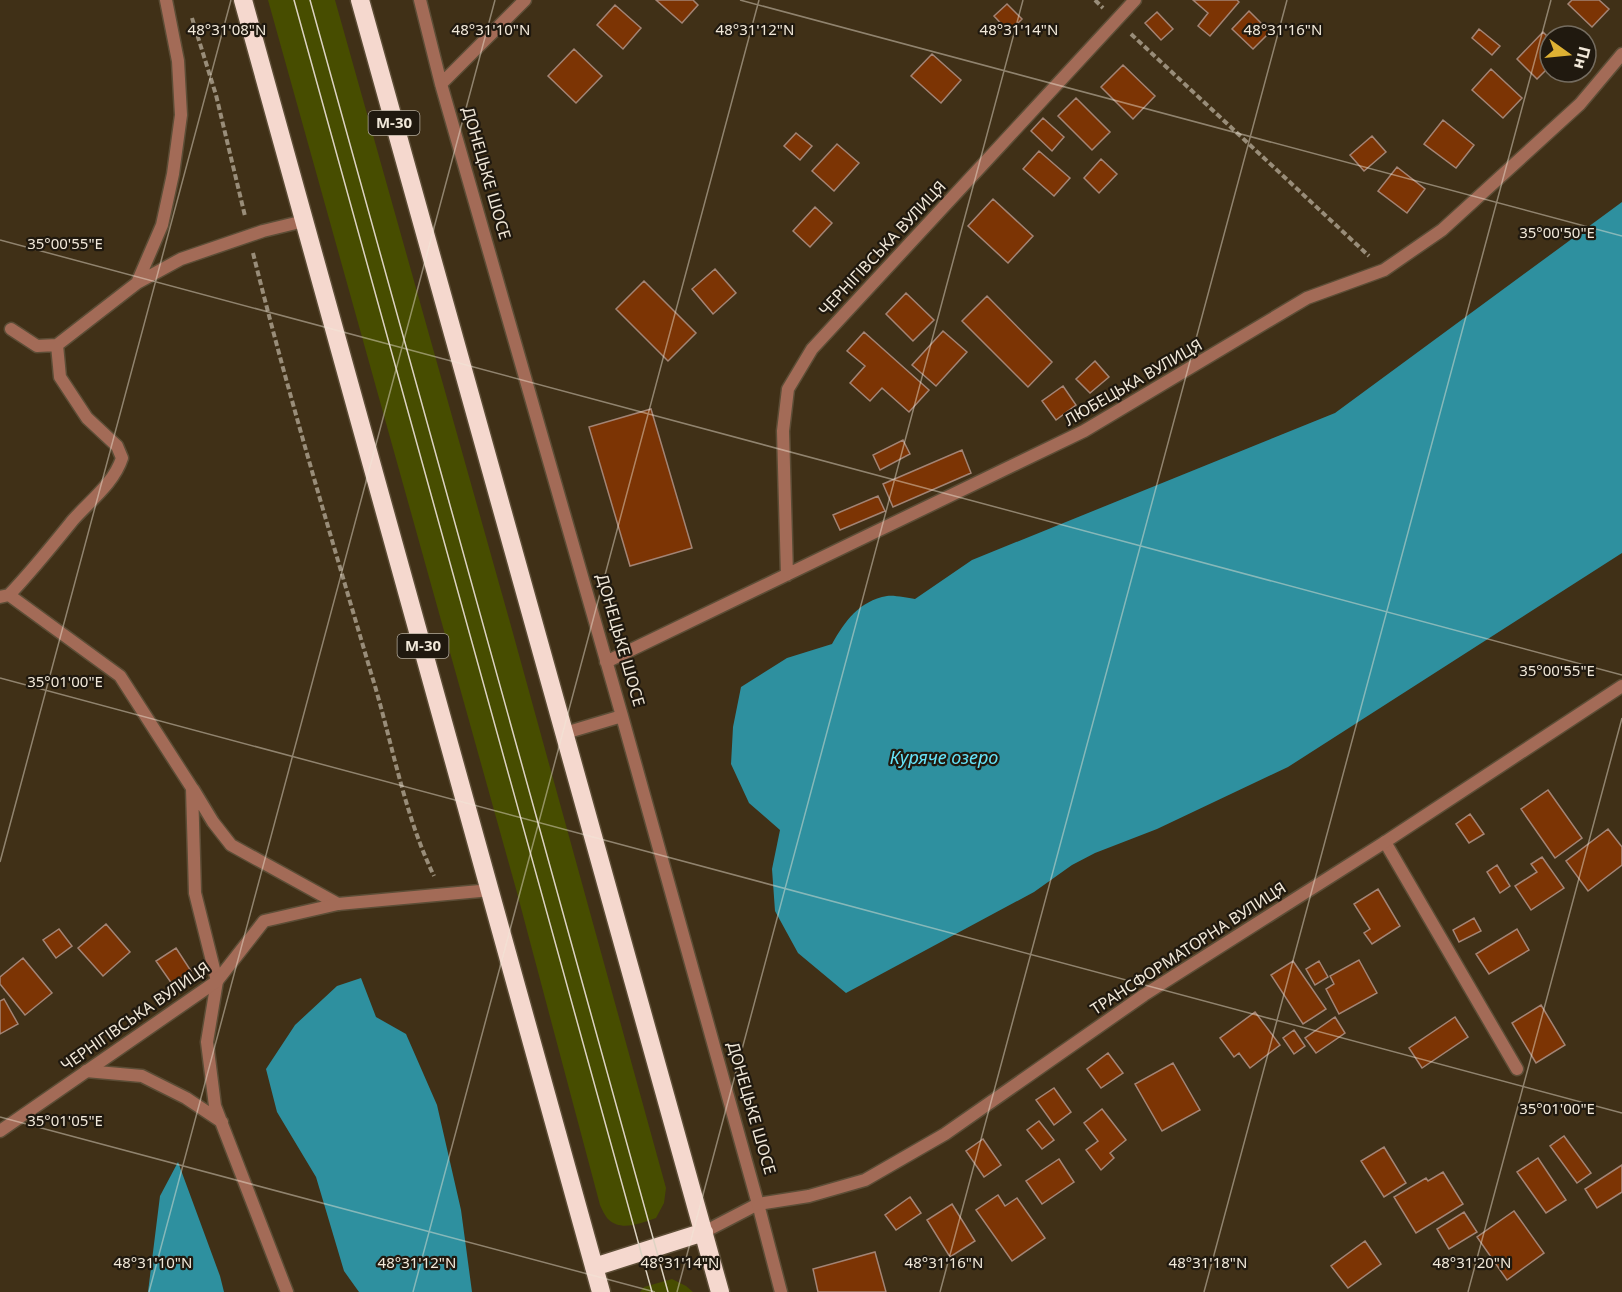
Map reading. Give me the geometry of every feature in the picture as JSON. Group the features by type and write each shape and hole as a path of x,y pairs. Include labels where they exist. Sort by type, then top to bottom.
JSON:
{"highway":[{"name":"М-30","path":"243,0 601,1292"},
{"name":"М-30","path":"360,0 720,1292"},
{"path":"594,1267 704,1232"}],"street":[{"path":"137,283 162,225 173,174 181,115 178,61 166,0"},
{"name":"ДОНЕЦЬКЕ ШОСЕ","path":"420,0 441,84 622,716 781,1292"},
{"path":"441,84 525,0"},
{"name":"ЧЕРНІГІВСЬКА ВУЛИЦЯ","path":"787,575 783,431 788,389 812,349 839,317 1135,0"},
{"name":"ЛЮБЕЦЬКА ВУЛИЦЯ","path":"606,662 1084,431 1306,298 1384,270 1442,230 1580,104 1622,54"},
{"path":"11,329 37,346 57,345 137,283 181,260 249,236 304,221"},
{"path":"57,345 60,377 87,418 117,446 122,458 118,471 32,571 5,596 120,676 213,822 231,845 338,904"},
{"name":"ТРАНСФОРМАТОРНА ВУЛИЦЯ","path":"704,1232 758,1204 809,1196 865,1180 935,1139 1144,994 1385,842 1622,686"},
{"path":"565,733 622,716"},
{"path":"192,788 195,893 217,981 207,1041 215,1106 287,1292"},
{"path":"1385,842 1517,1069"},
{"name":"ЧЕРНІГІВСЬКА ВУЛИЦЯ","path":"0,1131 217,981 264,921 338,904 491,890"},
{"path":"86,1071 142,1076 186,1098 222,1122"}],"path":[{"path":"1095,0 1384,270"},
{"path":"190,10 216,95 249,236 307,455 420,847 443,894"}],"green space":[{"path":"268,0 335,0 666,1188 664,1203 656,1218 644,1222 625,1226 613,1223 607,1218 600,1205 516,889"},
{"path":"672,1279 693,1292 640,1292 644,1287"}],"water":[{"name":"Куряче озеро","path":"1622,202 1622,553 1288,767 1157,829 1095,853 1072,865 1034,892 846,993 798,953 775,911 772,869 780,830 749,803 731,764 733,727 741,687 787,658 832,644 854,613 868,602 887,596 915,599 972,560 1335,413"},
{"path":"361,978 376,1017 406,1034 437,1105 461,1210 472,1292 359,1292 344,1271 316,1177 277,1112 266,1069 295,1025 337,986"},
{"path":"178,1162 224,1292 148,1292 160,1196"}],"building":[{"path":"656,0 693,0 698,5 682,23"},
{"path":"1193,0 1237,0 1239,2 1210,36 1198,26 1208,13"},
{"path":"1572,0 1599,0 1609,9 1595,24 1589,24 1568,4"},
{"path":"1007,4 1022,19 1009,32 994,16"},
{"path":"615,5 641,28 623,49 597,25"},
{"path":"1249,11 1270,32 1253,49 1232,29"},
{"path":"1157,12 1173,29 1161,40 1145,23"},
{"path":"1479,29 1500,46 1492,55 1472,38"},
{"path":"1538,37 1538,78 1517,59"},
{"path":"574,49 602,76 576,103 548,76"},
{"path":"932,54 961,80 941,103 911,76"},
{"path":"1123,65 1155,96 1133,119 1101,87"},
{"path":"1491,69 1522,98 1503,118 1472,90"},
{"path":"1076,98 1110,132 1092,150 1058,116"},
{"path":"1043,118 1064,137 1052,151 1031,131"},
{"path":"1443,120 1474,145 1456,168 1424,144"},
{"path":"796,133 812,146 800,160 784,146"},
{"path":"1372,136 1386,152 1364,171 1350,155"},
{"path":"837,144 859,163 834,191 812,171"},
{"path":"1039,151 1070,178 1054,196 1023,169"},
{"path":"1101,159 1117,174 1099,193 1084,178"},
{"path":"1397,167 1425,189 1407,213 1378,191"},
{"path":"993,199 1033,236 1008,263 968,226"},
{"path":"815,207 832,223 810,247 793,231"},
{"path":"715,269 736,293 713,314 692,289"},
{"path":"644,281 696,333 668,361 616,309"},
{"path":"906,293 934,320 913,341 886,314"},
{"path":"987,296 1052,362 1028,387 962,321"},
{"path":"943,331 967,352 936,386 912,365"},
{"path":"864,332 929,390 909,412 882,388 870,401 850,383 865,366 847,351"},
{"path":"1095,361 1109,377 1090,393 1076,379"},
{"path":"1063,386 1076,405 1056,420 1042,401"},
{"path":"651,409 692,548 630,566 589,427"},
{"path":"903,440 910,454 880,470 873,455"},
{"path":"962,450 971,473 893,507 883,484"},
{"path":"878,496 885,511 840,530 833,515"},
{"path":"1548,790 1582,838 1555,858 1521,809"},
{"path":"1470,814 1484,834 1469,843 1456,824"},
{"path":"1608,829 1622,847 1622,865 1588,891 1566,861"},
{"path":"1542,857 1564,888 1531,910 1515,886 1537,872 1531,864"},
{"path":"1497,865 1510,886 1500,893 1487,872"},
{"path":"1378,889 1400,926 1372,944 1364,933 1370,929 1354,904"},
{"path":"1474,918 1481,931 1459,942 1453,930"},
{"path":"106,924 130,952 103,976 78,948"},
{"path":"59,929 72,946 56,958 43,940"},
{"path":"1517,929 1529,950 1489,974 1476,954"},
{"path":"176,948 191,971 172,984 156,961"},
{"path":"23,958 52,993 25,1015 0,984 0,977"},
{"path":"1359,960 1377,993 1339,1014 1326,989 1334,984 1330,976"},
{"path":"1293,961 1326,1009 1303,1024 1271,975"},
{"path":"1319,961 1328,977 1315,985 1306,969"},
{"path":"4,999 18,1024 0,1034 0,1001"},
{"path":"1541,1005 1565,1045 1536,1063 1512,1023"},
{"path":"1255,1012 1280,1045 1250,1068 1239,1053 1234,1057 1220,1038"},
{"path":"1335,1017 1345,1033 1316,1053 1305,1038"},
{"path":"1455,1017 1468,1037 1422,1068 1409,1048"},
{"path":"1294,1030 1305,1046 1294,1054 1283,1038"},
{"path":"1108,1053 1123,1073 1101,1088 1087,1069"},
{"path":"1173,1063 1200,1110 1162,1131 1135,1084"},
{"path":"1054,1088 1071,1112 1054,1125 1036,1100"},
{"path":"1102,1109 1126,1140 1110,1153 1114,1158 1101,1170 1086,1150 1098,1141 1084,1123"},
{"path":"1039,1121 1054,1140 1042,1149 1027,1130"},
{"path":"1564,1136 1591,1173 1577,1183 1550,1146"},
{"path":"983,1139 1001,1165 984,1177 966,1151"},
{"path":"1384,1147 1406,1183 1384,1197 1361,1161"},
{"path":"1538,1158 1566,1200 1546,1213 1517,1172"},
{"path":"1059,1159 1074,1182 1042,1204 1026,1181"},
{"path":"1622,1165 1622,1192 1597,1208 1585,1189"},
{"path":"1443,1172 1463,1204 1416,1233 1394,1197 1426,1178 1428,1181"},
{"path":"998,1195 1005,1206 1017,1198 1045,1238 1012,1261 976,1210"},
{"path":"910,1197 921,1213 896,1230 885,1215"},
{"path":"952,1204 975,1241 950,1257 927,1220"},
{"path":"1514,1211 1544,1253 1507,1280 1477,1237"},
{"path":"1464,1212 1477,1232 1449,1249 1437,1229"},
{"path":"1365,1241 1381,1264 1348,1288 1331,1266"},
{"path":"875,1252 886,1292 818,1292 813,1269"}],"tram line":[{"path":"294,0 652,1292"},
{"path":"310,0 668,1292"}]}
